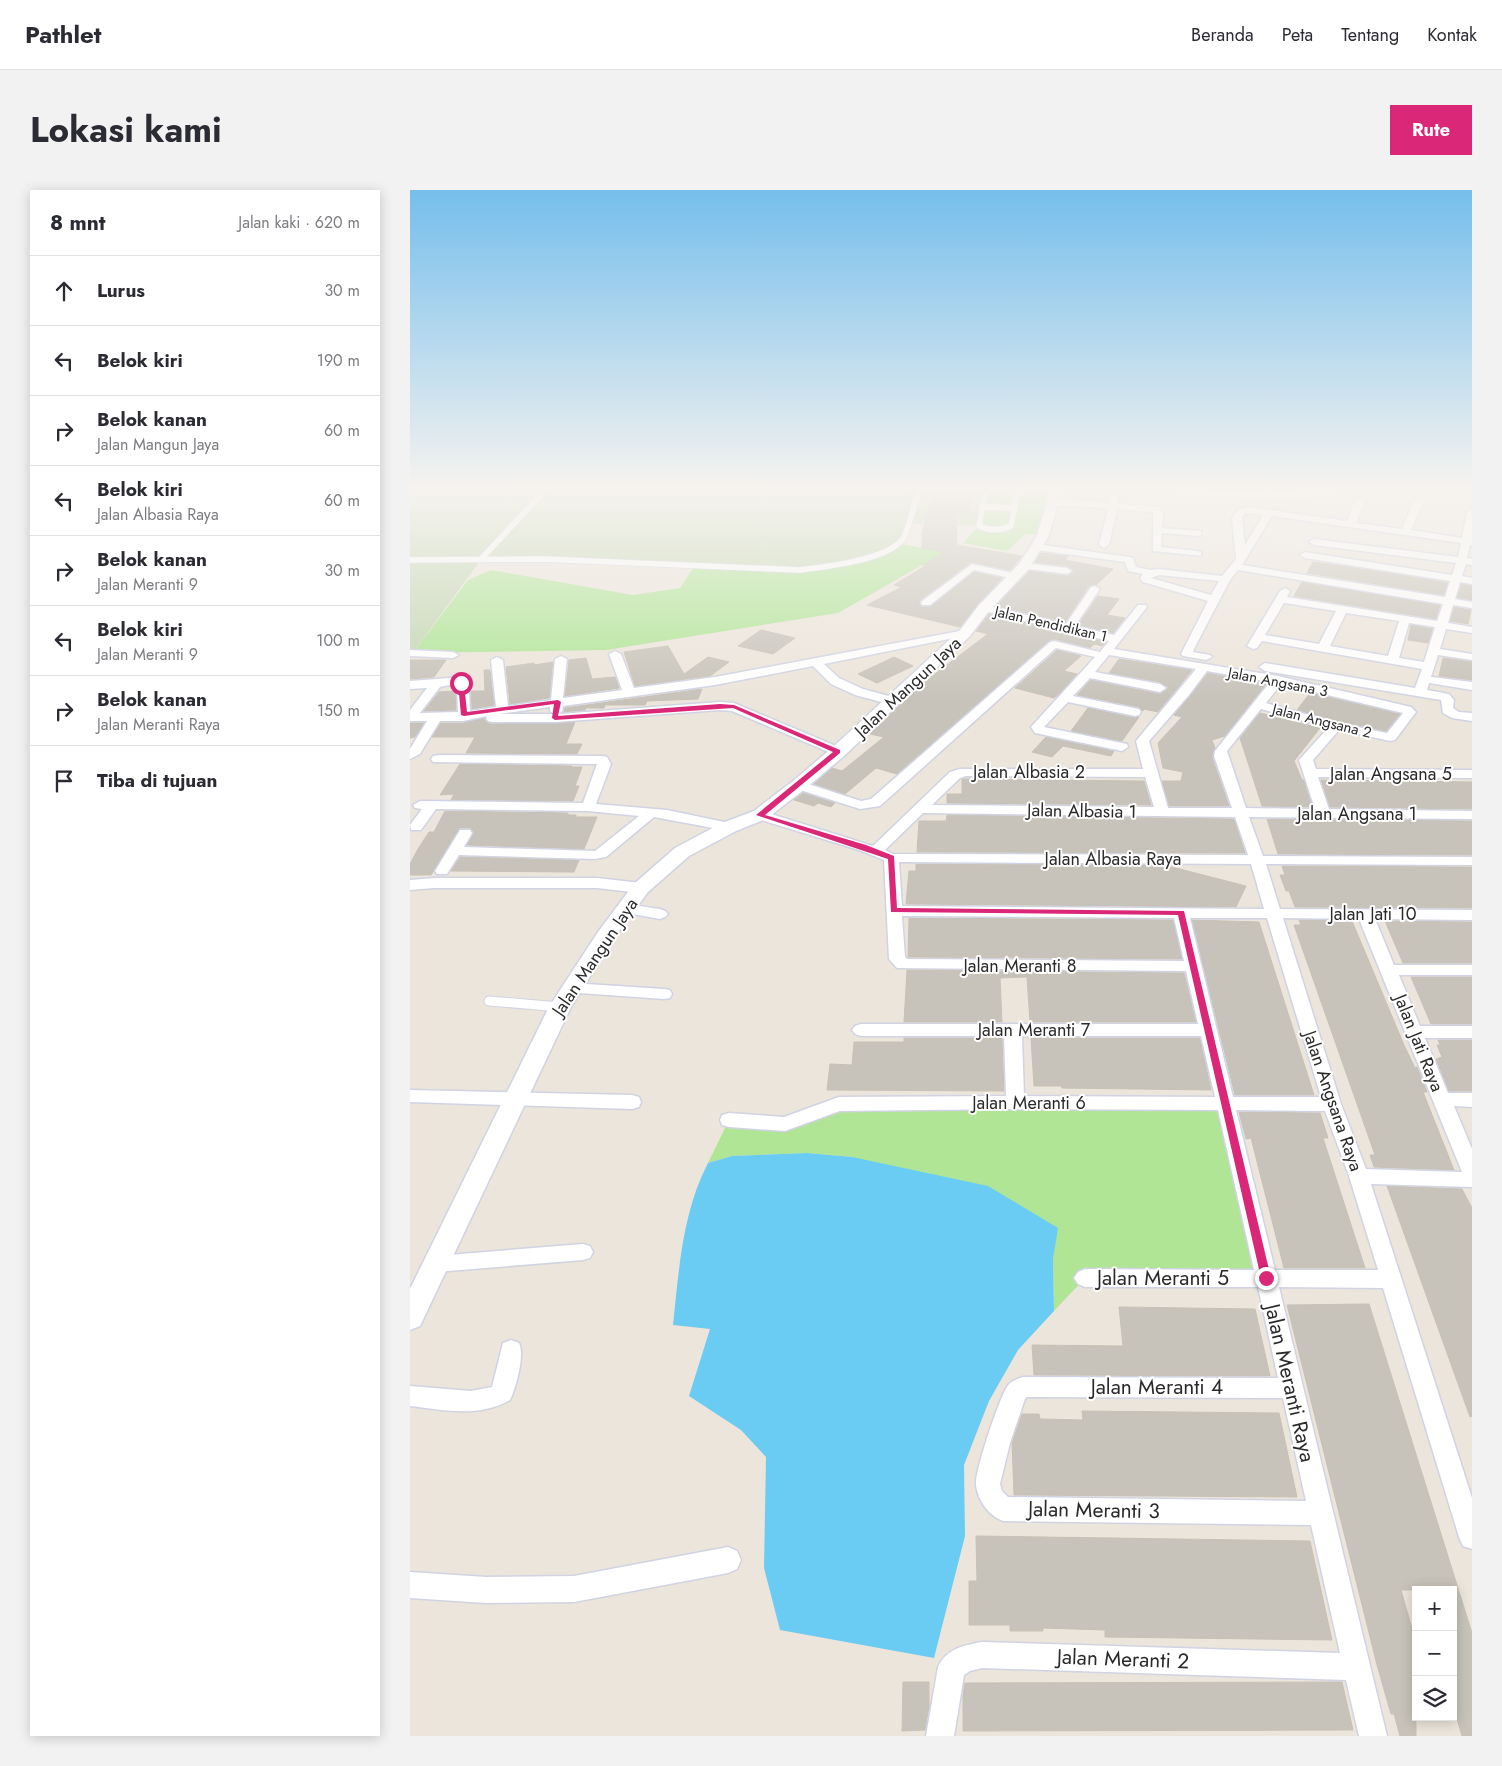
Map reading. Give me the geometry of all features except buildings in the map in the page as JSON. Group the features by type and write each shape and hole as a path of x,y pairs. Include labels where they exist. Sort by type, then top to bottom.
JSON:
{"street":[{"name":"Jalan Mangun Jaya","path":"410,1318 560,1007 605,936 641,888 682,852 729,827 760,815 838,752 965,633 984,608 1019,571 1029,557"},
{"path":"1109,557 1129,560 1132,569 1151,573 1171,573 1226,579"},
{"path":"1238,557 1238,563"},
{"path":"1242,557 1226,579 1187,654 1445,698 1448,700 1447,710 1472,717"},
{"path":"1304,557 1472,581"},
{"path":"1420,693 1456,578 1467,561 1440,557"},
{"path":"1238,563 1472,605"},
{"path":"926,603 972,567 1019,571 1067,570"},
{"path":"1151,573 1145,578 1147,580 1215,600"},
{"path":"1068,627 1095,590"},
{"path":"1428,666 1324,648 1256,642 1283,594 1342,609 1472,630"},
{"path":"1122,747 1039,730 1037,726 1088,674 1142,607"},
{"name":"Jalan Pendidikan 1","path":"984,608 1117,639"},
{"path":"1324,648 1342,609"},
{"path":"1394,660 1405,620"},
{"path":"410,717 435,718 458,716 630,694 715,681 965,633"},
{"name":"Jalan Angsana 3","path":"799,784 860,805 876,803 1054,644 1105,654 1278,680 1410,712 1392,737 1386,737"},
{"path":"1432,651 1472,657"},
{"path":"410,653 453,655"},
{"path":"615,654 630,694"},
{"path":"555,718 561,659"},
{"path":"497,660 502,709"},
{"path":"816,662 834,681 859,692 892,701"},
{"path":"1162,812 1142,741 1204,668"},
{"path":"1088,674 1160,688"},
{"path":"1424,679 1472,686"},
{"path":"410,684 436,684 459,680 463,691 458,716"},
{"name":"Jalan Angsana Raya","path":"1278,680 1221,751 1221,756 1257,860 1332,1104 1359,1176 1472,1537"},
{"path":"410,717 436,684"},
{"path":"1066,698 1135,712"},
{"name":"Jalan Angsana 2","path":"1259,705 1336,726 1386,737"},
{"path":"458,716 555,718 720,706 734,707 838,752"},
{"path":"410,755 435,718"},
{"path":"1324,814 1306,760 1336,726"},
{"path":"438,759 602,760 604,764 588,807"},
{"name":"Jalan Albasia 2","path":"875,852 955,775 965,772 1151,773"},
{"name":"Jalan Angsana 5","path":"1309,773 1472,774"},
{"path":"413,832 425,805 588,807 652,812 729,827"},
{"name":"Jalan Albasia 1","path":"921,809 1242,814"},
{"path":"455,851 601,854 652,812"},
{"name":"Jalan Angsana 1","path":"1242,814 1472,815"},
{"name":"Jalan Albasia Raya","path":"760,815 891,858 1472,862"},
{"path":"442,871 465,833"},
{"name":"Jalan Meranti 8","path":"891,858 897,959 903,964 1193,966"},
{"path":"410,885 434,883 597,883 641,888"},
{"path":"626,909 660,914"},
{"name":"Jalan Jati 10","path":"894,911 1472,915"},
{"name":"Jalan Meranti Raya","path":"1181,913 1373,1736"},
{"name":"Jalan Jati Raya","path":"1365,914 1472,1172"},
{"path":"1388,970 1472,970"},
{"path":"571,988 664,994"},
{"name":"Jalan Meranti 7","path":"861,1030 1208,1030"},
{"path":"1013,1030 1015,1102"},
{"path":"1415,1032 1472,1032"},
{"path":"410,1096 632,1102"},
{"path":"1442,1100 1472,1100"},
{"name":"Jalan Meranti 6","path":"729,1120 785,1124 839,1104 1015,1102 1332,1104"},
{"path":"1359,1176 1472,1180"},
{"path":"436,1264 583,1252"},
{"name":"Jalan Meranti 5","path":"1085,1278 1392,1279"},
{"path":"410,1396 492,1400 502,1393 511,1350"},
{"name":"Jalan Meranti 4","path":"1023,1387 1292,1388"},
{"name":"Jalan Meranti 3","path":"1023,1387 1014,1396 998,1443 988,1484 992,1498 1003,1509 1321,1513"},
{"path":"410,1585 486,1590 574,1589 728,1560"},
{"name":"Jalan Meranti 2","path":"940,1731 952,1667 965,1658 982,1655 1357,1667"}],"lane":[{"path":"410,560 543,559 800,570 866,557"},
{"path":"489,1001 560,1007"}],"green space":[{"path":"410,557 865,557 800,570 482,558 413,653 410,653"},
{"path":"772,557 936,557 838,613 606,650 413,653 468,580 491,570 633,595 680,588 695,565"},
{"path":"1225,1104 1266,1278 1085,1278 1054,1311 1053,1259 1057,1228 852,1157 807,1153 732,1156 708,1163 729,1120 766,1124 818,1111"}],"water":[{"path":"807,1153 852,1157 988,1186 1058,1228 1053,1259 1054,1311 1018,1350 989,1401 964,1465 965,1536 934,1658 780,1630 764,1568 766,1457 741,1430 689,1396 710,1329 673,1325 687,1222 699,1182 708,1163 732,1156"}],"route":[{"path":"461,683 464,715 558,702 555,718 720,706 734,707 838,752 760,815 864,847 891,858 894,911 1181,913 1266,1278"}]}
